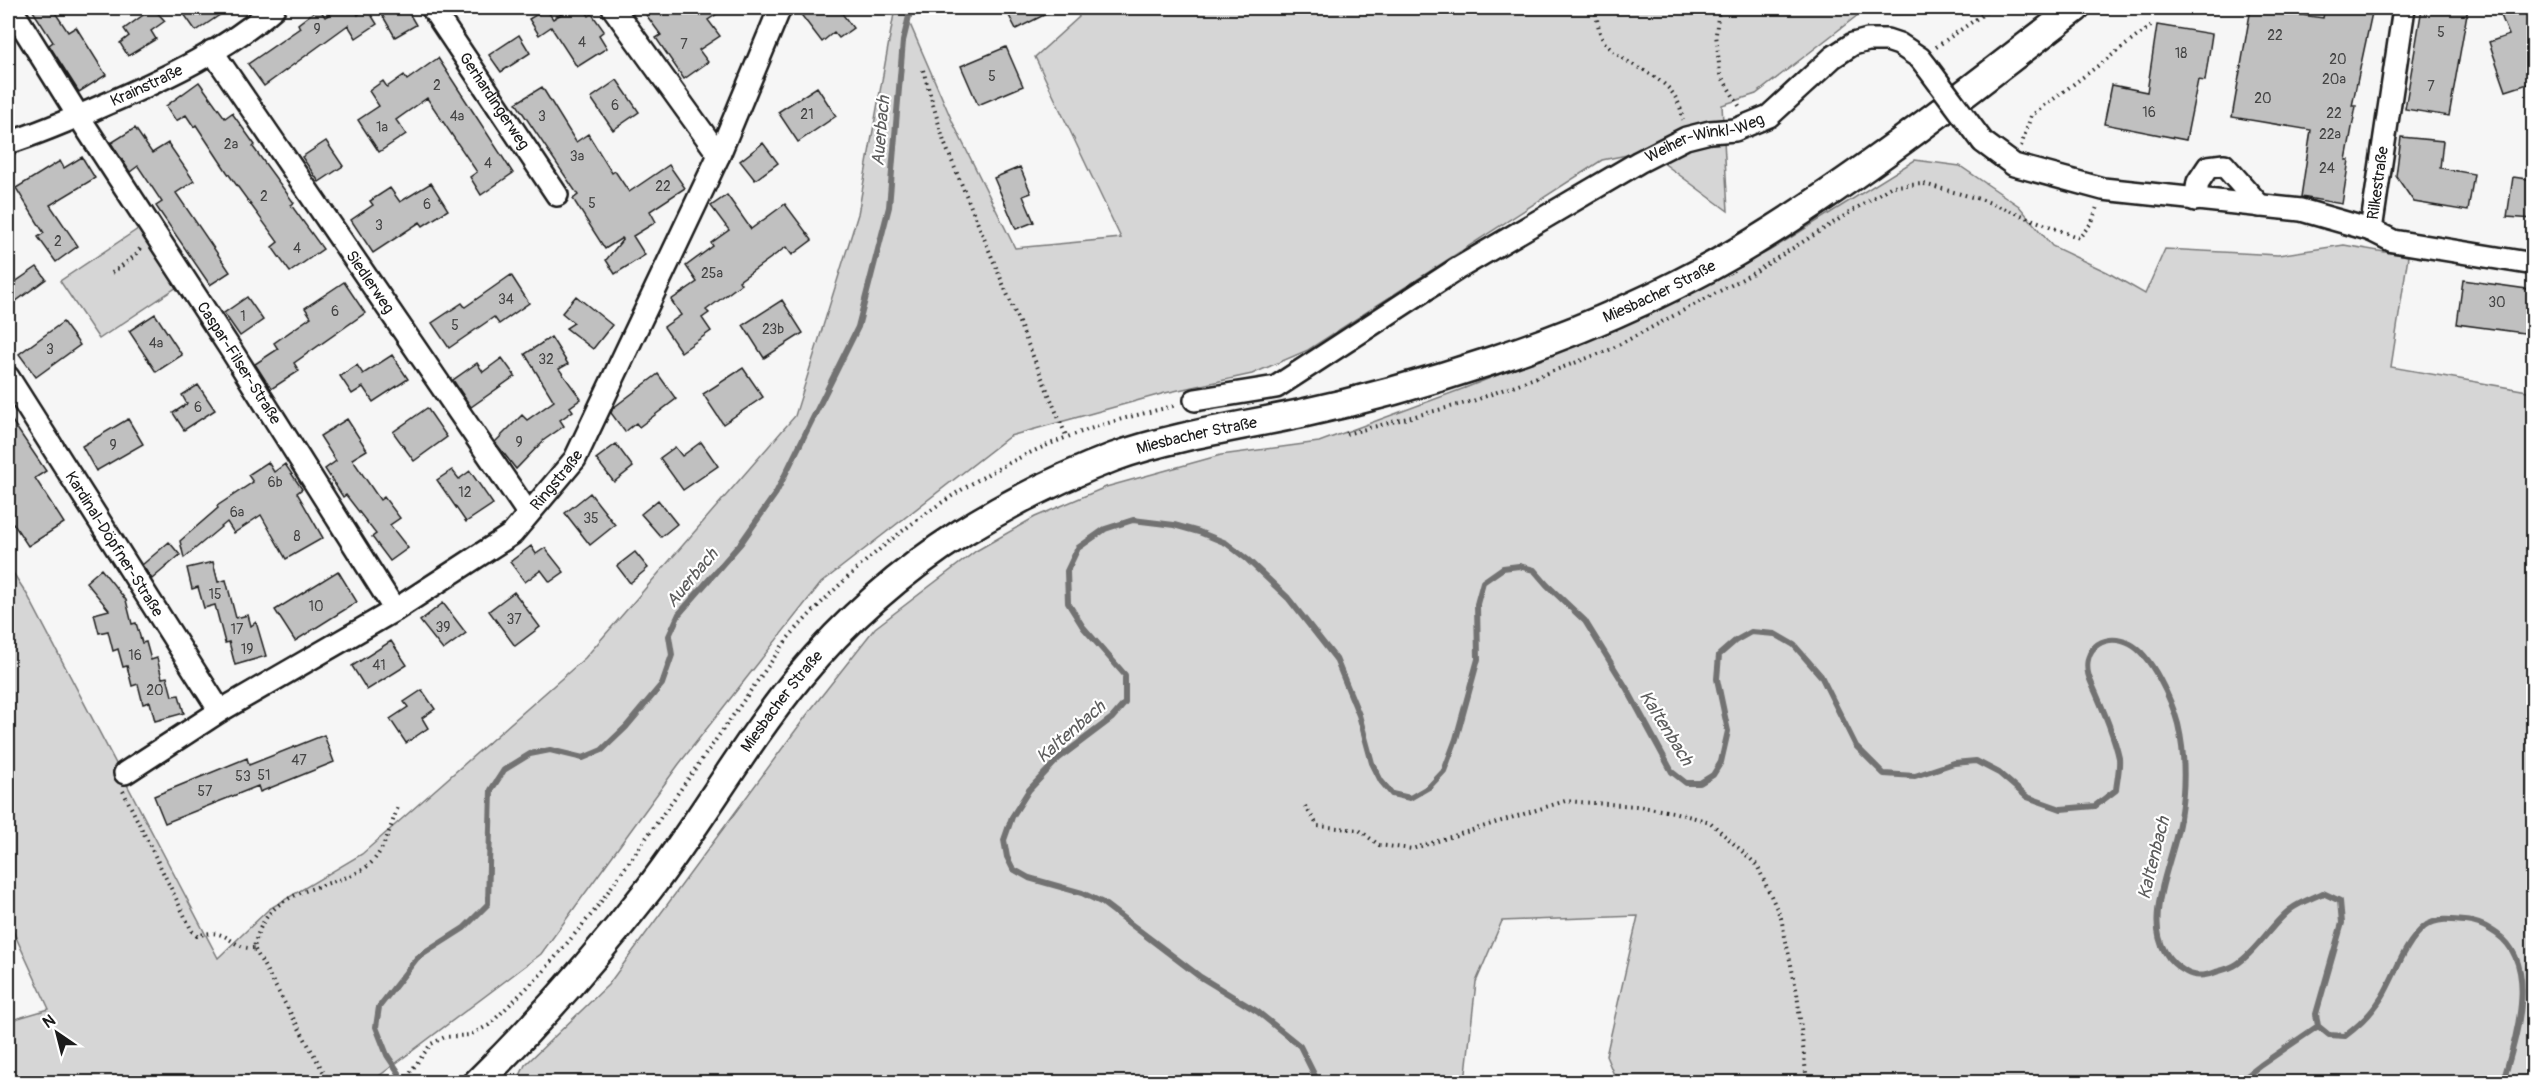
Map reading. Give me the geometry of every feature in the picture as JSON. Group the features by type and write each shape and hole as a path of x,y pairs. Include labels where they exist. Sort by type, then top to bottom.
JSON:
{"main road":[{"name":"Miesbacher Straße","path":"478,1083 566,991 651,886 760,729 801,675 842,630 887,587 943,545 1025,494 1116,457 1179,439 1308,412 1402,389 1494,360 1585,326 1677,284 1768,233 1850,178 2076,8"}],"street":[{"name":"Caspar-Filser-Straße","path":"11,8 78,117 233,353 395,610"},
{"name":"Krainstraße","path":"8,143 78,117 154,83 239,35 274,8"},
{"name":"Gerhardingerweg","path":"432,8 557,195"},
{"path":"613,8 720,155"},
{"name":"Ringstraße","path":"125,773 220,711 395,610 512,534 575,459 720,155 780,8"},
{"name":"Rilkestraße","path":"2404,8 2371,230 2393,241 2534,264"},
{"name":"Weiher-Winkl-Weg","path":"1195,400 1276,387 1457,269 1639,162 1686,138 1751,125 1768,116 1833,57 1852,44 1868,39 1887,40 1899,44 1924,62 1983,142 2014,165 2103,189 2301,210 2371,230"},
{"name":"Siedlerweg","path":"212,51 528,513"},
{"path":"2196,200 2198,182 2208,166 2224,165 2260,206"},
{"name":"Kardinal-Döpfner-Straße","path":"8,376 220,711"}],"path":[{"path":"1595,8 1603,42 1623,60 1656,76 1669,88 1682,110 1686,138"},
{"path":"1719,8 1716,34 1720,74 1751,125"},
{"path":"1924,62 1992,8"},
{"path":"2014,165 2031,116 2151,26"},
{"path":"923,70 944,142 1066,438"},
{"path":"1346,434 1473,401 1609,350 1750,275 1892,186 1924,184 1944,189 1983,200 2079,238 2092,222 2103,189"},
{"path":"112,273 136,255 142,245 144,238 142,214"},
{"path":"125,773 118,780 192,931 197,936 219,933 246,949 254,948"},
{"path":"1305,806 1318,826 1359,830 1378,845 1412,849 1565,801 1636,806 1673,812 1710,822 1757,865 1781,918 1797,993 1807,1083"},
{"path":"329,1083 254,948 262,923 281,902 345,878 368,866 381,852 398,807"},
{"path":"403,1083 419,1058"}],"shaded area":[{"path":"895,8 903,8 953,123 1015,248 1121,238 1035,57 1079,17 1076,8 1957,8 1948,14 1858,15 1756,94 1722,105 1728,211 1647,151 1602,160 1308,350 1252,374 1165,393 1010,436 821,583 679,764 541,954 371,1082 8,1082 8,1021 49,1009 8,920 8,565 28,596 218,958 269,909 362,854 585,658 795,416 858,214"},
{"path":"1915,160 1960,166 2019,206 2052,246 2107,272 2145,294 2165,249 2278,255 2344,245 2408,256 2391,367 2533,392 2533,1082 1617,1082 1606,1056 1638,916 1502,921 1476,982 1465,1082 517,1082 525,1065 608,985 812,708 875,628 976,551 1035,517 1106,487 1221,455 1319,442 1465,388 1619,327 1769,251"},
{"path":"138,229 177,287 99,339 60,281"}],"building":[{"path":"31,8 52,8 68,32 76,27 106,75 79,92 49,45 53,42"},
{"path":"153,8 165,21 151,31 156,39 128,56 120,43 129,36 124,29"},
{"path":"194,8 230,8 196,31 184,14"},
{"path":"319,8 325,17 340,8 353,8 358,15 367,8 377,24 356,38 348,25 264,86 248,64 300,28 298,24"},
{"path":"391,8 406,8 416,25 395,37 381,13"},
{"path":"571,8 584,8 589,16 592,14 604,31 599,35 607,48 577,67 551,27 539,35 529,19 546,9 553,19"},
{"path":"641,8 726,8 708,20 720,36 699,50 708,62 684,79 656,38 661,35"},
{"path":"796,8 838,8 853,28 839,38 834,32 822,42"},
{"path":"1005,8 1058,8 1016,29"},
{"path":"2251,8 2323,18 2325,8 2373,8 2352,106 2356,106 2346,160 2349,160 2342,204 2301,197 2311,130 2232,117"},
{"path":"2422,8 2468,8 2449,116 2405,109"},
{"path":"2498,8 2534,8 2534,25 2526,28 2534,48 2534,82 2506,91 2489,42 2509,35"},
{"path":"2157,25 2212,34 2205,81 2198,80 2186,140 2104,124 2112,85 2147,92"},
{"path":"519,35 530,53 501,72 489,55"},
{"path":"1006,47 1023,86 978,105 961,66"},
{"path":"438,58 513,173 481,195 470,177 477,172 427,98 396,120 406,134 379,152 358,120 379,106 369,91 383,81 387,87 404,75 407,80"},
{"path":"617,80 639,112 613,130 591,98"},
{"path":"199,82 225,118 232,113 255,145 253,147 294,203 291,205 323,249 290,272 272,247 278,242 196,125 194,127 186,115 176,121 166,106"},
{"path":"542,87 576,142 588,134 612,173 615,171 629,192 669,165 685,188 650,211 656,222 633,236 645,255 615,274 606,260 623,239 605,249 573,199 578,195 516,103"},
{"path":"817,87 836,116 798,142 778,112"},
{"path":"135,128 152,153 168,143 194,181 176,193 230,272 210,285 156,206 162,202 138,166 130,172 111,143"},
{"path":"2401,137 2443,141 2440,168 2474,174 2468,211 2414,202 2396,176"},
{"path":"326,141 343,166 319,182 302,157"},
{"path":"763,143 778,163 755,180 740,161"},
{"path":"82,157 95,178 50,205 78,246 56,262 38,237 44,233 16,188 60,161 64,168"},
{"path":"1020,167 1031,193 1023,196 1034,222 1016,229 994,178"},
{"path":"2513,177 2534,180 2534,219 2507,217"},
{"path":"431,183 448,210 423,226 420,222 373,253 351,220 373,205 370,201 390,188 400,202"},
{"path":"727,195 751,229 785,204 812,240 792,255 786,247 739,281 741,284 706,310 709,313 702,318 711,331 681,352 664,327 681,315 671,300 697,282 686,266 713,246 711,243 729,230 711,206"},
{"path":"37,267 46,279 8,307 8,287"},
{"path":"511,275 529,303 499,324 494,317 449,348 432,323 462,303 465,307"},
{"path":"2463,280 2534,290 2531,334 2457,324"},
{"path":"344,282 365,313 294,363 299,371 271,389 255,364 278,349 274,343 311,317 305,308"},
{"path":"576,296 612,325 593,349 566,328 574,323 562,313"},
{"path":"247,297 263,320 240,336 224,313"},
{"path":"782,300 803,333 764,358 743,325"},
{"path":"155,314 182,355 156,372 129,331"},
{"path":"63,322 80,345 36,377 19,354"},
{"path":"551,337 568,364 559,369 581,399 570,407 573,411 560,420 564,426 544,440 516,469 495,442 522,415 527,420 554,401 525,354"},
{"path":"392,355 408,379 373,402 363,387 352,394 340,376 357,365 363,374"},
{"path":"502,358 515,376 471,407 453,380 477,363 483,372"},
{"path":"743,368 763,397 723,424 703,394"},
{"path":"658,374 676,399 639,427 636,423 625,432 611,413 613,408"},
{"path":"198,385 215,410 184,430 173,413 187,404 182,395"},
{"path":"427,408 447,437 414,461 393,432"},
{"path":"8,415 46,471 35,478 64,523 28,546 13,523 8,527"},
{"path":"128,419 143,444 96,471 82,446"},
{"path":"347,419 367,450 352,459 380,500 384,497 400,518 390,525 408,548 390,561 372,537 376,534 346,495 343,497 325,469 336,461 320,436"},
{"path":"701,442 718,466 683,490 660,458 675,447 682,456"},
{"path":"616,444 633,467 614,482 596,459"},
{"path":"268,462 274,472 285,464 302,489 297,493 323,538 286,559 261,515 234,533 227,522 184,558 180,541 218,508 217,506 253,482 248,475"},
{"path":"452,470 459,479 470,471 493,504 466,522 437,480"},
{"path":"590,493 615,525 590,545 565,513"},
{"path":"658,500 677,524 661,537 641,514"},
{"path":"169,542 180,555 152,579 142,565"},
{"path":"531,546 536,554 545,548 564,572 550,582 541,570 525,582 510,562"},
{"path":"635,552 648,568 630,583 617,566"},
{"path":"213,562 218,582 226,580 236,618 248,615 251,626 256,622 266,656 235,665 229,642 225,643 215,605 204,608 198,587 192,589 187,568"},
{"path":"101,569 126,600 132,624 136,623 142,643 146,642 151,660 157,658 162,678 167,677 172,696 179,695 184,713 155,721 150,702 143,704 138,684 132,686 127,666 123,667 118,649 113,651 108,631 99,633 94,614 109,610 86,582"},
{"path":"338,571 357,602 295,641 275,610"},
{"path":"514,592 540,627 515,646 489,611"},
{"path":"443,603 466,633 443,650 420,621"},
{"path":"391,641 407,665 367,690 352,666"},
{"path":"422,690 435,709 422,718 428,728 406,743 390,719 408,707 404,702"},
{"path":"324,735 334,762 260,792 258,786 165,823 154,796 247,758 249,765"}],"waterway":[{"name":"Auerbach","path":"399,1073 387,1055 376,1027 379,1007 417,958 464,928 488,904 491,790 504,770 530,754 550,750 583,758 602,750 626,727 662,684 672,655 669,636 679,614 741,543 776,493 858,327 889,207 903,41 911,8"},
{"name":"Kaltenbach","path":"1318,1082 1300,1046 1258,1012 1199,976 1103,903 1082,893 1029,878 1013,869 1007,857 1004,840 1012,817 1029,790 1059,758 1112,718 1125,703 1125,675 1083,627 1068,603 1067,571 1078,548 1105,529 1133,520 1174,525 1226,543 1248,560 1288,598 1336,659 1359,715 1372,763 1381,781 1392,794 1410,798 1429,787 1444,771 1456,739 1478,659 1477,604 1483,582 1503,568 1519,566 1534,570 1585,621 1627,689 1672,772 1686,783 1700,783 1713,775 1721,762 1728,731 1717,679 1719,655 1735,641 1751,632 1775,634 1794,645 1821,676 1856,746 1884,774 1915,776 1954,763 1976,761 1999,773 2027,797 2061,809 2095,806 2116,790 2119,758 2111,730 2091,682 2088,662 2090,654 2101,642 2119,640 2130,644 2146,657 2160,679 2175,714 2182,747 2184,771 2182,807 2159,901 2157,922 2160,941 2169,958 2186,972 2197,976 2230,968 2251,952 2291,909 2323,893 2340,901 2342,923 2316,1014 2318,1026 2329,1035 2345,1036 2356,1028 2378,1003 2405,951 2424,927 2435,921 2447,920 2479,924 2497,934 2510,948 2518,964 2521,983 2518,1025 2503,1082"},
{"path":"2239,1082 2318,1026"}]}
